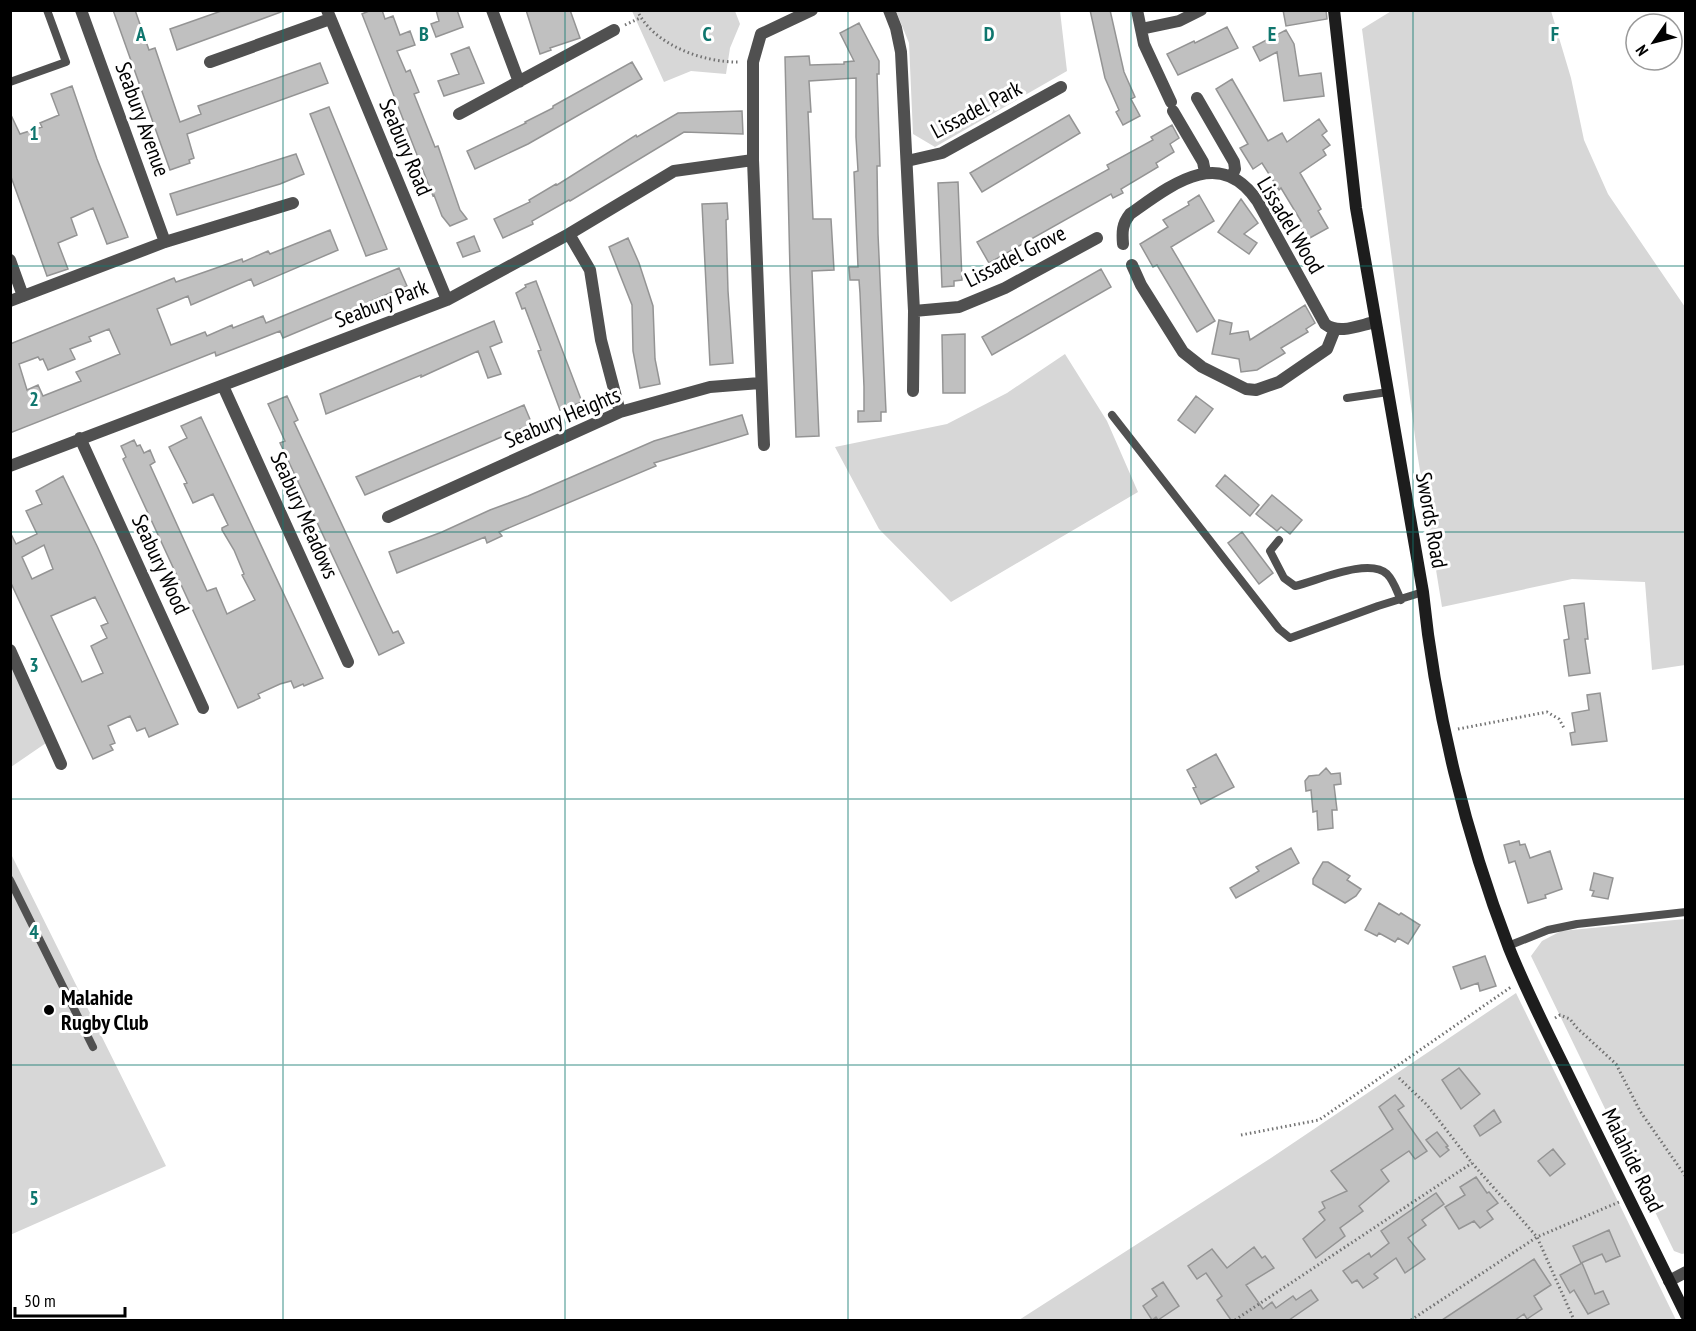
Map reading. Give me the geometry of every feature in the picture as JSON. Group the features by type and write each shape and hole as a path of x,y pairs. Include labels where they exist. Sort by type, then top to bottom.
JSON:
{"main road":[{"name":"Swords Road","path":"1334,10 1356,208 1423,592 1429,649 1443,724 1465,810 1508,946 1544,1024"},
{"name":"Malahide Road","path":"1544,1024 1686,1315"}],"street":[{"name":"Seabury Avenue","path":"81,10 165,242"},
{"path":"492,10 519,82"},
{"path":"764,445 753,160 753,62 761,34 812,10"},
{"path":"889,10 901,52 914,311 913,391"},
{"path":"1123,244 1122,230 1130,214 1186,178 1205,172 1203,162 1172,107 1144,44 1137,10"},
{"path":"1141,30 1179,21 1201,10"},
{"path":"210,62 329,15"},
{"name":"Seabury Road","path":"329,15 447,300"},
{"path":"459,114 614,30"},
{"name":"Lissadel Park","path":"907,161 942,153 1061,87"},
{"path":"1197,98 1234,162 1235,169 1232,176"},
{"name":"Seabury Park","path":"10,466 447,300 569,234 674,171 753,160"},
{"name":"Lissadel Wood","path":"1205,172 1232,176 1250,190 1325,324 1335,329"},
{"path":"10,302 165,242 293,203"},
{"path":"569,234 590,270 601,340 620,412"},
{"name":"Lissadel Grove","path":"914,311 959,307 1005,288 1097,238"},
{"path":"10,260 23,296"},
{"path":"1132,265 1183,352 1202,366 1246,389 1256,390 1279,382 1327,349 1335,329 1375,322"},
{"name":"Seabury Heights","path":"388,517 620,412 710,387 760,383"},
{"name":"Seabury Meadows","path":"223,386 348,662"},
{"name":"Seabury Wood","path":"80,438 203,708"},
{"path":"10,650 61,764"},
{"path":"1669,1281 1686,1272"}],"lane":[{"path":"10,82 66,62 47,10"},
{"path":"1347,398 1388,392"},
{"path":"1112,416 1279,629 1290,638 1423,592"},
{"path":"1279,540 1270,551 1284,578 1295,586 1315,582 1352,569 1382,570 1390,576 1401,600"},
{"path":"10,880 93,1047"},
{"path":"1508,946 1548,930 1577,924 1686,912"}],"path":[{"path":"637,10 640,18 654,33 672,45 727,63 753,62"},
{"path":"1456,729 1546,712 1559,720 1565,730"},
{"path":"1241,1135 1319,1120 1522,978"},
{"path":"1544,1024 1560,1015 1565,1015 1612,1059 1640,1110 1686,1177"},
{"path":"1399,1078 1427,1105 1472,1163 1537,1237 1574,1320"},
{"path":"1235,1320 1472,1163"},
{"path":"1411,1320 1537,1237 1629,1198"}],"shaded area":[{"path":"1393,10 1551,11 1571,78 1584,140 1608,194 1685,307 1685,665 1652,670 1645,582 1572,579 1442,607 1417,452 1362,29"},
{"path":"632,11 735,11 740,24 730,48 726,74 691,71 664,82"},
{"path":"896,11 1060,11 1067,71 935,147 913,134 909,43"},
{"path":"1065,354 1107,421 1138,492 951,602 879,529 835,447 947,424 1007,393"},
{"path":"10,663 46,743 11,767 10,767"},
{"name":"Malahide Rugby Club","path":"11,854 166,1166 10,1235"},
{"path":"1685,919 1686,1253 1682,1254 1674,1251 1531,956 1542,941 1561,931"},
{"path":"1516,993 1676,1320 1019,1320 1271,1158"}],"building":[{"path":"113,10 135,10 149,50 155,48 180,122 201,114 198,106 320,63 328,83 187,134 194,158 189,160 190,163 170,170"},
{"path":"224,10 281,10 281,12 177,50 170,29"},
{"path":"371,10 382,10 385,19 393,16 400,35 410,31 415,45 397,51 406,72 410,70 419,92 414,94 435,147 438,146 460,210 467,219 450,226 442,216 433,196 362,14"},
{"path":"436,10 457,10 463,27 436,37 431,24 439,21"},
{"path":"526,10 570,10 580,38 550,48 551,50 540,54"},
{"path":"1090,10 1110,10 1124,72 1135,97 1131,99 1140,116 1123,125 1116,112 1119,110 1105,78"},
{"path":"1283,10 1326,10 1327,19 1286,26"},
{"path":"859,23 879,61 879,74 877,74 880,166 877,166 878,234 886,412 881,412 881,421 858,422 858,411 864,411 860,293 859,280 850,280 849,267 858,267 854,172 858,171 856,78 809,81 811,112 808,112 813,219 831,219 834,270 812,271 819,436 796,437 785,57 809,56 810,65 844,64 844,62 854,61 840,33"},
{"path":"1227,27 1238,48 1178,75 1167,54"},
{"path":"1286,30 1294,44 1299,76 1321,73 1324,96 1284,101 1277,52 1260,61 1253,47"},
{"path":"469,47 484,83 444,96 438,81 459,74 451,54"},
{"path":"632,62 642,79 528,144 475,169 467,151 526,123"},
{"path":"1232,79 1268,141 1282,133 1287,142 1319,119 1327,131 1322,135 1330,145 1323,150 1326,155 1300,173 1321,209 1318,211 1328,228 1308,239 1298,223 1301,221 1281,188 1279,190 1262,163 1253,169 1240,148 1248,144 1216,89"},
{"path":"72,86 97,159 128,237 107,244 93,208 71,218 77,235 58,243 68,269 47,276 10,174 10,113 20,134 42,127 40,123 59,115 51,94"},
{"path":"329,107 387,249 366,256 310,114"},
{"path":"742,111 743,134 684,132 570,201 532,221 533,224 503,238 494,219 530,202 529,200 636,135 637,137 678,113"},
{"path":"1069,115 1080,133 982,192 970,173"},
{"path":"1172,125 1179,138 1170,144 1174,152 1156,163 1158,167 1121,189 1123,193 1113,198 1111,194 989,263 977,242 1109,169 1107,165 1153,140 1151,137"},
{"path":"296,154 304,174 280,184 177,215 170,194"},
{"path":"958,182 962,280 954,281 954,286 942,287 938,183"},
{"path":"1199,195 1214,221 1171,247 1215,321 1197,332 1157,265 1153,267 1140,244 1168,227 1163,220 1189,205 1188,202"},
{"path":"1241,199 1258,223 1244,234 1257,243 1249,254 1218,232"},
{"path":"727,203 728,291 733,363 710,365 702,204"},
{"path":"330,230 338,250 254,286 251,279 191,305 188,296 157,309 171,345 205,332 207,336 232,325 233,328 263,316 266,323 399,268 407,286 283,338 280,331 216,356 215,352 10,433 10,344 174,278 176,282 242,259 243,262 268,251 270,254","holes":["109,329 120,354 76,372 81,381 43,396 38,385 27,390 19,364 38,357 40,360 43,359 48,370 75,359 70,349 91,341 89,337"]},
{"path":"474,236 480,251 463,257 457,243"},
{"path":"628,238 653,306 655,359 660,384 640,388 633,351 632,305 609,247"},
{"path":"1101,269 1111,287 992,355 982,337"},
{"path":"536,281 582,402 560,410 538,351 541,350 525,308 522,309 516,293 526,287 525,285"},
{"path":"1305,305 1315,323 1306,329 1308,332 1281,348 1285,353 1257,370 1241,372 1239,359 1212,354 1219,320 1232,323 1230,334 1248,331 1250,340"},
{"path":"494,321 502,342 490,347 501,374 488,378 478,351 421,377 421,375 326,414 320,394"},
{"path":"965,334 965,393 943,393 942,335"},
{"path":"287,396 298,420 294,422 380,606 393,633 398,631 404,643 379,655 280,443 285,441 268,404"},
{"path":"1196,396 1213,409 1195,433 1178,420"},
{"path":"524,405 532,424 365,495 356,477"},
{"path":"742,415 748,434 654,463 656,466 499,532 502,536 487,543 485,537 397,573 389,552 528,496 654,441"},
{"path":"201,417 323,678 294,688 291,681 280,684 258,694 260,698 238,708 123,459 126,457 121,446 134,440 144,453 150,450 155,462 150,465 207,591 216,588 227,614 255,600 242,575 244,574 234,550 222,530 228,525 213,494 193,503 184,484 187,483 169,447 187,438 181,426"},
{"path":"1225,475 1259,505 1250,516 1216,486"},
{"path":"63,476 178,724 149,737 145,728 137,731 130,716 108,726 115,743 110,745 113,750 93,759 10,581 10,532 16,544 37,534 26,511 42,504 36,491","holes":["44,545 53,569 32,579 22,557","95,597 108,623 101,626 107,638 91,646 103,673 82,682 51,616"]},
{"path":"1272,495 1302,520 1290,534 1281,527 1277,531 1256,514"},
{"path":"1242,532 1273,573 1259,584 1228,543"},
{"path":"1584,603 1588,639 1585,639 1590,673 1569,676 1564,640 1569,639 1564,606"},
{"path":"1600,693 1607,741 1572,745 1570,733 1575,732 1572,713 1589,710 1587,695"},
{"path":"1216,754 1234,787 1201,804 1193,788 1196,787 1187,770"},
{"path":"1326,768 1331,774 1340,773 1341,784 1334,785 1337,810 1332,810 1333,828 1318,830 1317,811 1313,812 1311,790 1306,791 1305,781 1309,776 1319,775"},
{"path":"1519,841 1520,845 1525,844 1530,858 1550,851 1562,889 1545,895 1546,898 1528,903 1515,861 1509,863 1504,845"},
{"path":"1291,848 1299,863 1236,898 1230,888 1259,871 1256,867"},
{"path":"1323,862 1328,862 1350,876 1347,880 1361,889 1356,896 1345,903 1313,884 1313,879"},
{"path":"1594,873 1613,878 1608,899 1592,896 1594,891 1590,890"},
{"path":"1379,903 1420,925 1408,944 1398,938 1395,942 1379,933 1377,936 1365,930"},
{"path":"1485,956 1496,986 1480,991 1478,983 1461,989 1453,967"},
{"path":"1459,1068 1480,1094 1461,1109 1442,1080"},
{"path":"1395,1095 1404,1106 1398,1110 1427,1151 1415,1159 1409,1151 1381,1170 1389,1181 1359,1206 1363,1211 1340,1228 1345,1236 1316,1258 1303,1239 1325,1220 1319,1212 1325,1208 1322,1202 1347,1191 1331,1171 1393,1129 1379,1107"},
{"path":"1494,1110 1501,1122 1480,1136 1474,1126"},
{"path":"1437,1132 1449,1150 1440,1157 1426,1140"},
{"path":"1553,1149 1565,1164 1550,1176 1538,1161"},
{"path":"1476,1177 1487,1193 1489,1192 1498,1203 1487,1211 1493,1219 1480,1228 1474,1221 1459,1229 1445,1207 1465,1195 1460,1187"},
{"path":"1436,1193 1444,1204 1422,1220 1426,1225 1408,1238 1425,1259 1405,1273 1396,1258 1374,1274 1378,1278 1363,1288 1357,1280 1352,1283 1343,1271 1369,1253 1371,1257 1389,1243 1381,1231"},
{"path":"1609,1230 1620,1256 1606,1262 1602,1254 1581,1263 1573,1246"},
{"path":"1254,1247 1274,1268 1246,1285 1263,1309 1272,1302 1276,1308 1293,1296 1296,1300 1311,1290 1318,1300 1289,1320 1231,1320 1217,1300 1222,1296 1206,1273 1197,1279 1188,1266 1212,1249 1227,1268"},
{"path":"1534,1259 1551,1285 1534,1296 1542,1309 1527,1319 1524,1314 1515,1320 1442,1320"},
{"path":"1582,1263 1595,1294 1603,1291 1609,1304 1588,1314 1574,1290 1570,1293 1560,1275"},
{"path":"1163,1282 1179,1306 1158,1320 1156,1317 1152,1320 1143,1306 1157,1296 1152,1289"}],"place":[{"name":"Malahide Rugby Club","path":"49,1010"}]}
